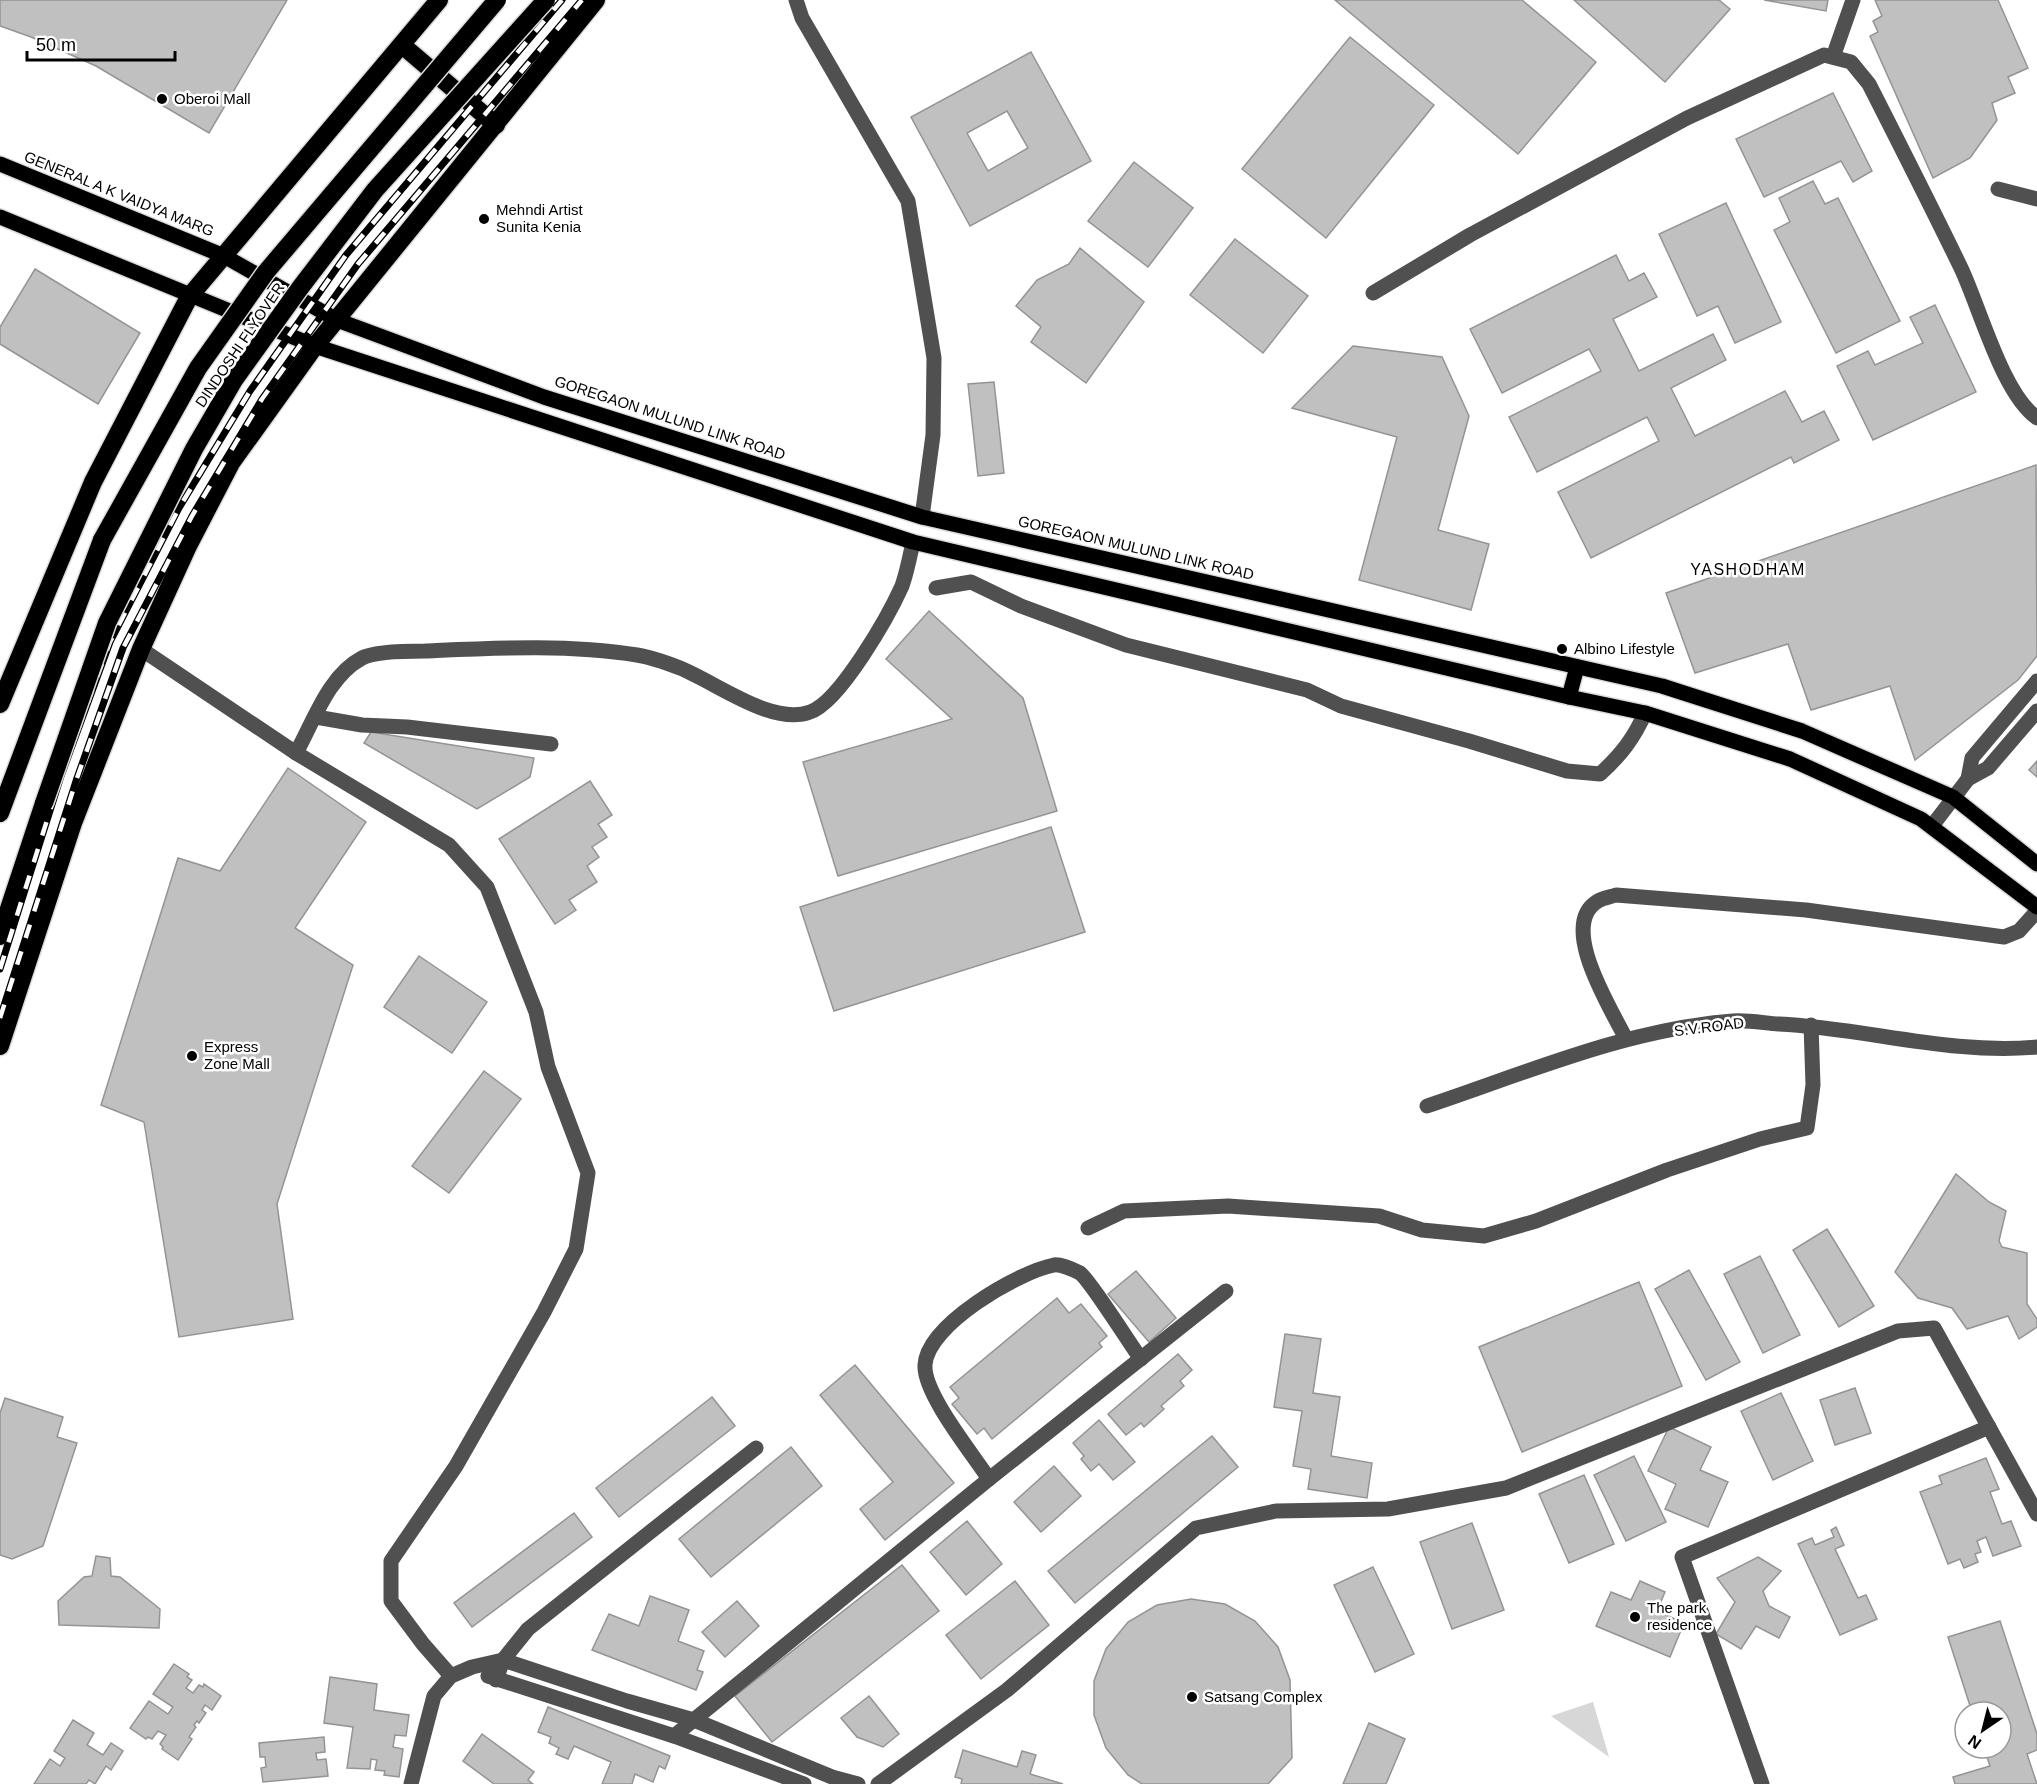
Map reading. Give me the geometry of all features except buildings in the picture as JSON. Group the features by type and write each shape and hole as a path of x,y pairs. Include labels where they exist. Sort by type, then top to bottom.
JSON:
{"highway":[{"path":"0,704 5,680 93,482 189,297 439,0"},
{"name":"DINDOSHI FLYOVER","path":"0,813 102,540 198,368 272,264 496,0"},
{"name":"DINDOSHI FLYOVER","path":"0,936 107,623 194,449 234,380 300,288 375,190 546,0"},
{"path":"0,1046 73,823 141,649 188,546 231,463 315,346 596,0"},
{"path":"402,45 496,125"}],"main road":[{"name":"GENERAL A K VAIDYA MARG","path":"0,164 224,256"},
{"path":"0,218 189,297 315,346 914,542 1569,697 1646,713 1790,759 1921,819 2037,909"},
{"name":"GOREGAON MULUND LINK ROAD","path":"224,256 337,320 544,397 922,517 1662,686 1802,731 1953,797 2037,864"},
{"path":"1569,697 1577,667"}],"street":[{"path":"796,0 802,18 908,201 934,358 933,435 922,517"},
{"path":"1833,57 1852,0"},
{"path":"1372,293 1470,235 1687,118 1824,55 1851,62 1869,84 1962,271 1998,359 2026,410 2037,418"},
{"path":"1998,189 2037,199"},
{"path":"296,753 330,688 345,670 364,656 470,649 572,649 639,655 680,668 770,712 789,716 811,712 830,699 871,641 902,584 914,542"},
{"path":"936,588 971,582 1021,606 1126,645 1307,690 1362,713 1469,741 1567,771 1600,774 1620,757 1634,738 1646,713"},
{"path":"141,649 296,753 449,844 487,887 536,1012 548,1067 588,1173 576,1249 544,1312 456,1466 391,1562 391,1601 423,1644 451,1676"},
{"path":"1968,779 1972,758 2037,681"},
{"path":"1932,826 1968,779 1988,768 2037,711"},
{"path":"316,717 362,725 407,727 551,744"},
{"path":"1983,745 1997,757"},
{"path":"1626,1039 1589,963 1581,935 1589,909 1598,901 1616,895 1806,910 2004,937 2019,931 2037,909"},
{"name":"S.V.ROAD","path":"1426,1106 1626,1039 1734,1021 1812,1025 1899,1039 2001,1050 2037,1047"},
{"path":"1088,1228 1124,1210 1228,1206 1378,1216 1422,1230 1484,1236 1536,1221 1667,1170 1761,1139 1807,1128 1813,1085 1812,1025"},
{"path":"989,1479 928,1388 924,1363 938,1336 969,1308 1021,1275 1057,1265 1081,1274 1141,1359"},
{"path":"674,1736 989,1479 1226,1291"},
{"path":"878,1784 1007,1690 1196,1528 1276,1511 1388,1509 1506,1488 1898,1331 1934,1328 2037,1514"},
{"path":"1762,1784 1682,1557 1989,1427"},
{"path":"496,1680 503,1660 528,1629 756,1448"},
{"path":"411,1784 434,1696 451,1676 472,1667 503,1660 627,1701 694,1719 832,1777 858,1784"},
{"path":"472,1667 496,1680 674,1736 804,1784"}],"shaded area":[{"path":"1593,1702 1609,1757 1551,1716"}],"railway":[{"path":"0,969 61,776 110,642 179,508 250,391 346,255 562,0"},
{"path":"0,1018 76,781 123,648 192,516 262,399 358,264 582,0"}],"place":[{"name":"Oberoi Mall","path":"162,99"},
{"name":"Mehndi Artist Sunita Kenia","path":"484,219"},
{"name":"Albino Lifestyle","path":"1562,649"},
{"name":"Express Zone Mall","path":"192,1056"},
{"name":"The park residence","path":"1635,1617"},
{"name":"Satsang Complex","path":"1192,1697"}],"district":[{"name":"YASHODHAM","path":"1748,569"}]}
